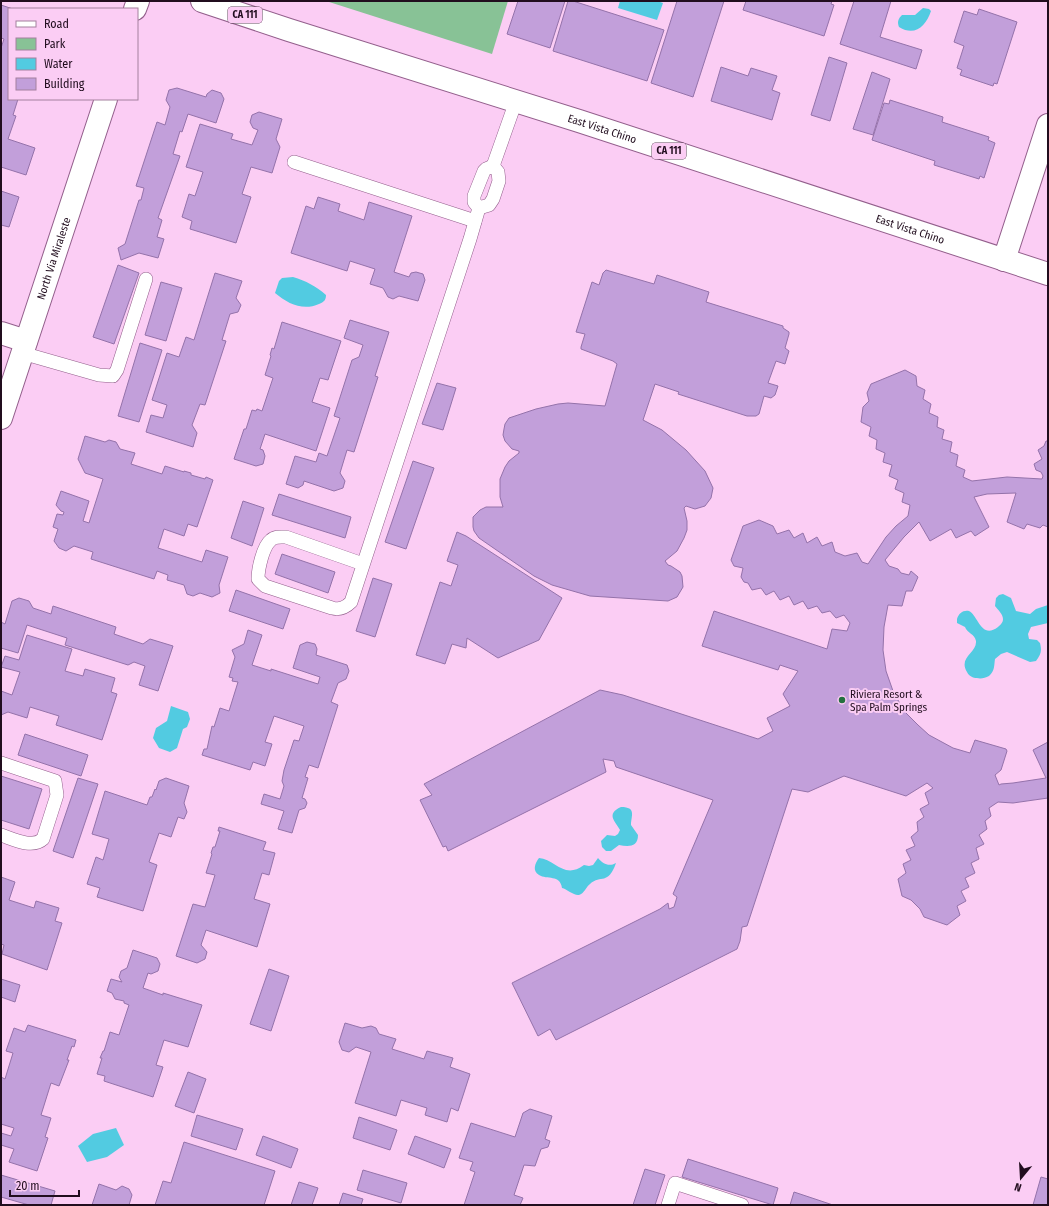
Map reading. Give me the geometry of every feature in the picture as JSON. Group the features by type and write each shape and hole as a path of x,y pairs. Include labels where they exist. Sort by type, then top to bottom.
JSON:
{"main road":[{"name":"East Vista Chino","path":"202,1 289,30 516,101 1048,274"},
{"name":"North Via Miraleste","path":"1,418 106,100"},
{"path":"1004,260 1048,125"},
{"path":"1,333 24,347"}],"lane":[{"path":"479,208 474,202 474,196 484,171 493,166 516,101"},
{"path":"294,162 475,221"},
{"path":"479,208 489,205 493,199 499,181 498,172 493,166"},
{"path":"364,564 286,537 279,537 272,539 266,546 258,572 258,579 265,586 339,610 346,607 351,602 364,564 479,208"},
{"path":"24,347 99,375 113,376 117,370 146,279"},
{"path":"1,763 55,781 57,794 43,839 32,844 1,835"},
{"path":"668,1205 675,1183 742,1205"}],"green space":[{"path":"326,1 508,1 492,54"}],"water":[{"path":"620,1 657,1 663,3 657,20 618,8"},
{"path":"923,8 931,11 923,25 910,31 899,27 898,21 902,15 915,15"},
{"path":"293,277 311,284 326,295 324,301 307,307 290,303 275,293 279,281 282,278"},
{"path":"1003,594 1011,598 1016,611 1030,614 1036,609 1048,605 1048,623 1031,627 1028,634 1029,639 1037,640 1040,643 1040,654 1036,661 1030,662 1007,652 1001,654 995,659 993,670 989,676 984,678 973,677 967,672 965,663 966,659 976,645 976,641 965,627 957,623 957,619 962,612 969,611 984,629 988,631 998,627 1003,619 1002,615 995,606 996,598"},
{"path":"171,706 188,712 190,719 187,727 183,729 177,748 170,752 159,748 153,738 156,728 167,721"},
{"path":"621,807 626,807 631,810 631,825 638,835 638,839 635,844 626,846 619,845 611,851 606,851 602,847 601,841 607,835 615,836 618,834 620,830 614,821 613,815 616,810"},
{"path":"539,858 545,859 565,870 577,869 584,865 593,865 598,858 606,864 611,865 616,863 610,875 594,881 582,893 577,895 562,888 559,881 556,879 539,875 535,871 535,867"},
{"path":"116,1128 124,1145 107,1157 87,1162 78,1146 93,1134"}],"building":[{"path":"518,1 565,1 550,48 507,34"},
{"path":"568,1 573,1 664,30 647,81 553,51"},
{"path":"677,1 724,1 693,97 651,83"},
{"path":"746,1 832,1 831,4 834,5 824,36 743,10"},
{"path":"854,1 891,1 880,37 922,50 916,69 840,44"},
{"path":"1,5 10,8 8,8 8,100 18,100 13,115 16,116 8,139 35,148 26,175 1,167 1,48 4,39 1,38"},
{"path":"979,9 1017,22 997,84 994,83 993,86 960,75 962,70 957,68 964,46 954,42 964,11 977,15"},
{"path":"829,57 847,63 830,121 811,115"},
{"path":"721,67 748,76 751,68 777,76 772,90 780,93 772,120 711,101"},
{"path":"872,72 890,79 873,135 853,129"},
{"path":"177,88 206,97 212,90 221,93 224,99 216,123 188,114 182,132 180,131 173,154 180,156 158,218 162,220 157,237 164,239 158,258 139,253 121,260 118,248 125,244 144,188 136,186 157,122 165,125 170,107 166,100 169,90"},
{"path":"890,100 943,117 942,122 989,137 988,140 995,143 984,178 980,176 979,179 934,165 935,161 872,140 884,103 889,104"},
{"path":"259,112 282,119 276,139 280,147 272,173 251,167 242,194 251,197 236,243 190,229 192,221 182,217 189,194 195,196 203,172 186,167 200,124 233,134 231,139 252,145 258,130 253,128 250,122 252,115"},
{"path":"1,191 19,197 9,227 1,225"},
{"path":"318,197 340,204 338,211 364,220 369,202 412,216 394,272 409,277 411,273 416,272 423,274 425,280 418,301 399,296 393,299 388,297 383,288 370,284 375,269 350,261 347,271 291,253 306,206 314,209"},
{"path":"118,265 139,273 114,344 93,337"},
{"path":"606,270 654,284 657,275 709,292 706,302 783,326 783,328 789,332 785,348 789,351 785,364 776,361 768,383 778,386 775,395 771,398 764,396 759,414 756,416 747,416 678,394 679,392 655,384 643,420 662,430 686,450 705,471 713,488 711,498 705,506 695,509 686,506 684,508 687,521 687,530 677,551 665,561 668,565 680,572 683,587 677,597 668,601 590,596 552,585 534,576 479,538 473,527 473,517 480,510 486,507 503,507 500,497 500,479 509,461 519,453 519,451 512,449 505,441 503,435 505,424 509,418 536,409 558,404 568,403 605,406 617,364 613,361 581,349 585,334 576,332 592,282 599,285 603,273"},
{"path":"215,273 242,281 236,298 241,305 238,312 230,314 222,340 226,341 205,405 200,404 192,425 197,433 193,447 146,432 151,415 163,418 167,405 152,400 167,353 179,357 186,337 194,340"},
{"path":"161,282 182,288 166,341 145,335"},
{"path":"350,320 389,332 375,376 378,377 354,452 347,450 340,473 345,481 343,488 334,491 304,481 303,485 298,488 286,484 295,456 316,462 319,453 327,456 340,418 334,416 352,360 359,357 363,345 344,338"},
{"path":"282,322 341,341 328,380 320,378 312,402 330,408 316,451 265,434 260,449 263,450 265,456 263,464 256,466 234,459 252,410 256,411 257,409 262,411 273,378 265,375 272,348 274,349"},
{"path":"140,343 162,350 139,422 118,416"},
{"name":"Riviera Resort & Spa Palm Springs","path":"905,370 916,376 917,386 925,390 923,399 931,404 929,413 938,417 937,427 944,430 942,439 952,442 950,452 958,455 956,466 965,470 963,477 972,481 1007,477 1042,479 1043,476 1041,472 1036,470 1034,464 1042,459 1038,450 1044,446 1046,441 1048,441 1048,527 1043,525 1040,528 1027,524 1024,529 1007,522 1016,493 987,494 974,497 989,527 975,536 971,531 956,538 951,529 930,541 919,522 885,560 889,566 898,569 901,573 909,575 911,571 918,577 912,591 906,591 902,606 888,605 884,627 883,650 886,671 893,691 904,711 929,735 953,748 970,753 975,740 1006,749 1007,751 1001,770 995,775 999,785 1046,778 1033,750 1048,742 1048,798 1013,803 998,802 989,808 991,816 985,821 987,829 979,835 984,844 976,848 979,859 971,863 975,873 965,878 969,887 961,891 966,901 957,906 960,915 947,925 924,917 920,909 911,900 902,896 898,879 906,873 903,864 911,860 906,850 915,846 911,837 918,831 917,822 924,817 920,809 929,804 925,793 933,788 927,783 906,796 844,776 808,792 792,789 747,926 742,927 737,949 556,1040 550,1029 538,1036 512,983 660,909 668,903 669,909 674,907 677,897 673,894 713,800 616,767 614,761 603,759 606,772 448,851 446,846 443,847 420,800 432,795 424,784 600,690 623,695 758,739 773,731 767,718 790,706 783,694 798,671 780,665 778,670 702,646 714,611 827,649 832,629 847,631 850,623 844,615 836,618 830,611 822,613 817,606 808,609 803,601 794,605 789,596 780,600 774,591 766,595 761,588 752,590 748,583 744,582 741,577 743,568 734,566 731,560 743,526 759,520 773,526 777,534 789,530 794,538 803,533 807,543 817,537 822,546 832,542 835,552 845,556 857,553 862,562 868,564 886,537 908,516 910,505 902,502 904,493 895,489 898,480 889,476 892,465 883,462 885,453 876,449 877,440 869,436 871,427 861,422 863,407 869,401 867,393 871,384"},
{"path":"437,383 456,388 443,430 422,424"},
{"path":"85,436 105,442 109,440 116,442 120,449 135,453 131,464 162,474 165,466 191,473 191,475 205,479 206,477 213,480 197,527 188,524 184,536 164,529 158,548 202,562 206,550 228,557 219,585 220,593 212,597 200,593 193,596 187,594 184,585 167,580 168,575 157,571 154,579 91,559 93,552 74,546 66,551 59,548 54,541 58,529 53,527 57,514 63,515 64,512 61,511 56,505 61,491 89,501 83,521 89,523 103,479 85,473 78,459"},
{"path":"413,461 434,468 406,549 385,542"},
{"path":"279,494 351,517 345,538 272,515"},
{"path":"243,501 264,508 252,546 231,538"},
{"path":"457,532 466,536 562,598 539,640 498,658 467,638 466,648 452,644 445,664 416,655 440,582 451,586 458,565 447,561"},
{"path":"282,554 335,572 328,593 275,574"},
{"path":"373,578 392,584 375,637 356,631"},
{"path":"236,590 290,609 283,629 229,611"},
{"path":"19,598 29,601 33,608 51,614 53,606 116,627 114,634 143,644 150,639 173,646 158,691 139,685 145,666 134,662 128,665 65,645 67,638 27,625 18,653 1,648 1,622 5,624 12,601"},
{"path":"248,630 262,635 252,665 271,671 271,669 318,684 320,677 293,668 300,645 307,642 315,644 317,649 316,655 347,665 349,671 346,679 338,683 331,702 338,705 318,768 309,765 305,777 308,778 302,798 305,799 307,803 305,808 299,810 292,833 278,829 284,811 261,804 264,794 280,799 284,786 282,781 284,770 294,740 299,741 304,726 274,716 265,742 272,744 265,766 253,762 250,770 202,755 204,749 207,749 212,726 214,727 220,708 229,711 238,682 232,681 233,678 229,677 235,657 232,650 244,644"},
{"path":"27,635 72,649 65,671 83,676 85,669 115,678 111,692 117,694 102,740 56,725 59,716 30,707 27,718 8,712 1,715 1,691 12,695 20,672 1,667 5,656 19,660"},
{"path":"25,734 88,755 81,776 18,755"},
{"path":"1,776 42,789 29,829 1,820"},
{"path":"78,778 98,784 73,858 53,851"},
{"path":"166,778 189,786 184,803 187,812 184,819 178,817 171,837 159,833 149,862 157,865 143,911 97,897 100,888 87,884 96,857 103,860 109,839 92,834 105,791 147,805 150,797 152,797 155,789 156,790 159,781"},
{"path":"219,827 266,842 263,850 275,853 269,875 262,873 254,899 270,904 257,947 206,930 201,945 207,952 205,959 197,963 176,956 193,904 205,907 215,875 206,873 213,847 215,847 220,831 218,831"},
{"path":"1,877 15,882 9,900 34,908 36,901 59,908 55,921 62,923 47,970 2,954 4,945 1,944"},
{"path":"133,950 157,958 160,964 158,971 151,974 148,973 143,988 202,1005 188,1047 164,1040 156,1065 163,1067 153,1097 104,1081 105,1076 97,1074 102,1058 100,1058 104,1051 110,1032 119,1035 129,1005 124,1003 124,1001 115,999 112,993 107,991 111,979 122,982 119,977 121,971 127,968"},
{"path":"269,969 289,976 271,1031 250,1024"},
{"path":"1,979 20,985 15,1002 1,997"},
{"path":"345,1023 362,1028 371,1026 376,1028 379,1034 396,1039 392,1049 424,1059 427,1051 453,1058 450,1067 470,1074 458,1111 451,1108 447,1122 425,1115 427,1108 401,1100 396,1116 355,1103 371,1052 356,1047 349,1052 342,1050 339,1042"},
{"path":"28,1025 76,1040 74,1047 72,1046 67,1060 69,1060 59,1086 51,1083 41,1115 51,1118 45,1137 48,1138 37,1171 9,1162 14,1149 1,1145 1,1133 11,1136 14,1128 1,1124 1,1077 5,1079 13,1053 6,1051 14,1028 25,1032"},
{"path":"188,1072 206,1079 194,1113 175,1106"},
{"path":"530,1109 552,1116 545,1139 550,1141 548,1147 541,1149 535,1166 524,1165 514,1195 523,1198 520,1205 464,1205 475,1172 470,1170 473,1162 459,1158 471,1123 515,1137 523,1113"},
{"path":"197,1115 243,1129 236,1150 191,1136"},
{"path":"359,1117 397,1130 390,1150 353,1138"},
{"path":"263,1136 298,1149 291,1168 256,1155"},
{"path":"415,1136 451,1149 444,1168 408,1154"},
{"path":"184,1142 275,1171 264,1205 155,1205 163,1181 171,1183"},
{"path":"688,1159 778,1188 773,1205 682,1177"},
{"path":"645,1169 665,1175 655,1205 633,1205"},
{"path":"363,1170 407,1183 401,1203 357,1190"},
{"path":"1,1175 55,1191 51,1205 29,1205 1,1197"},
{"path":"1041,1177 1048,1179 1048,1205 1033,1205"},
{"path":"299,1182 318,1188 312,1205 291,1205"},
{"path":"99,1184 116,1190 122,1186 129,1189 132,1195 129,1205 92,1205"},
{"path":"794,1192 833,1205 790,1205"},
{"path":"343,1193 363,1199 361,1205 339,1205"}],"place":[{"name":"Riviera Resort & Spa Palm Springs","path":"842,700"}]}
